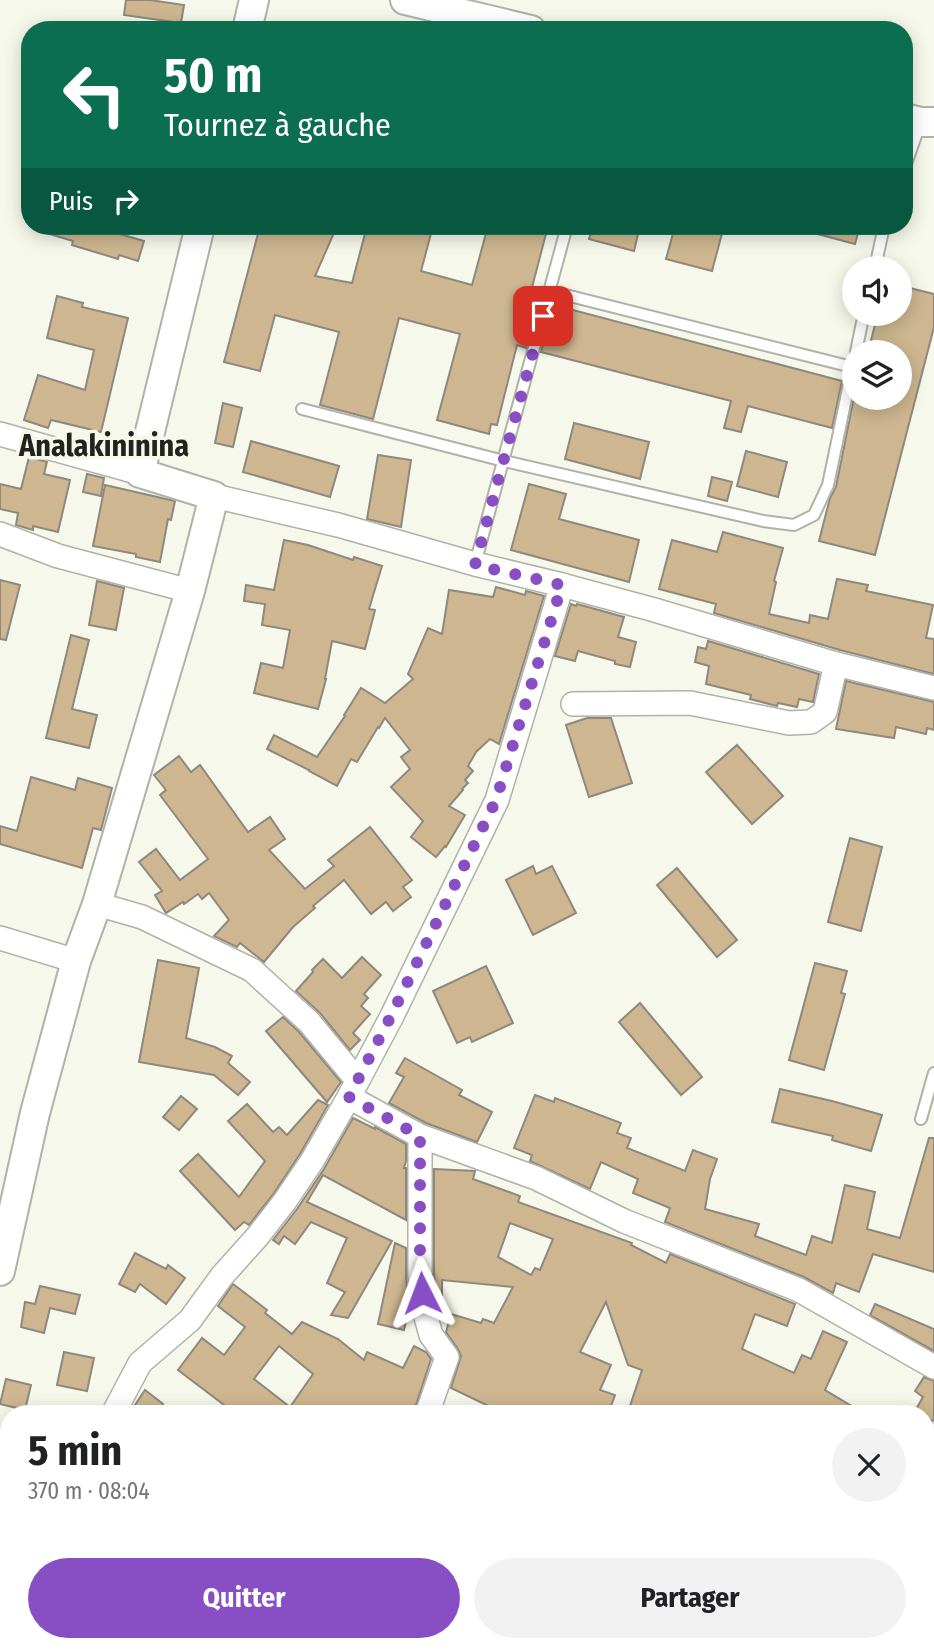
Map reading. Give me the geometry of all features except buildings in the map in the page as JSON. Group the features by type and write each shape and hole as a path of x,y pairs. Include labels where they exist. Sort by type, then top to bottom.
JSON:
{"street":[{"path":"249,21 254,0"},
{"path":"404,0 493,21"},
{"path":"140,473 198,235"},
{"path":"0,434 214,496 338,525 475,565 651,609 836,664 934,688"},
{"path":"0,1271 35,1113 76,961 97,904 190,591 214,496"},
{"path":"0,534 58,556 190,591"},
{"path":"119,1405 140,1363 190,1320 222,1276 285,1201 312,1161 353,1088 496,800 562,585"},
{"path":"572,704 690,703 789,723 811,722 825,712 836,664"},
{"path":"97,904 142,918 252,970 309,1022 353,1088 420,1136 536,1178 624,1221 799,1290 934,1367"},
{"path":"0,938 76,961"},
{"path":"420,1136 420,1276 424,1310 431,1335 447,1357 430,1405"}],"lane":[{"path":"913,142 920,121"},
{"path":"475,565 565,235"},
{"path":"877,256 882,235"},
{"path":"550,291 842,361"},
{"path":"302,409 504,461 794,526 814,515 828,485 843,410"},
{"path":"921,1119 934,1073"}],"district":[{"name":"Analakininina","path":"104,446"}],"route":[{"path":"422,1293 420,1136 349,1097 496,800 562,585 475,565 543,316"}]}
